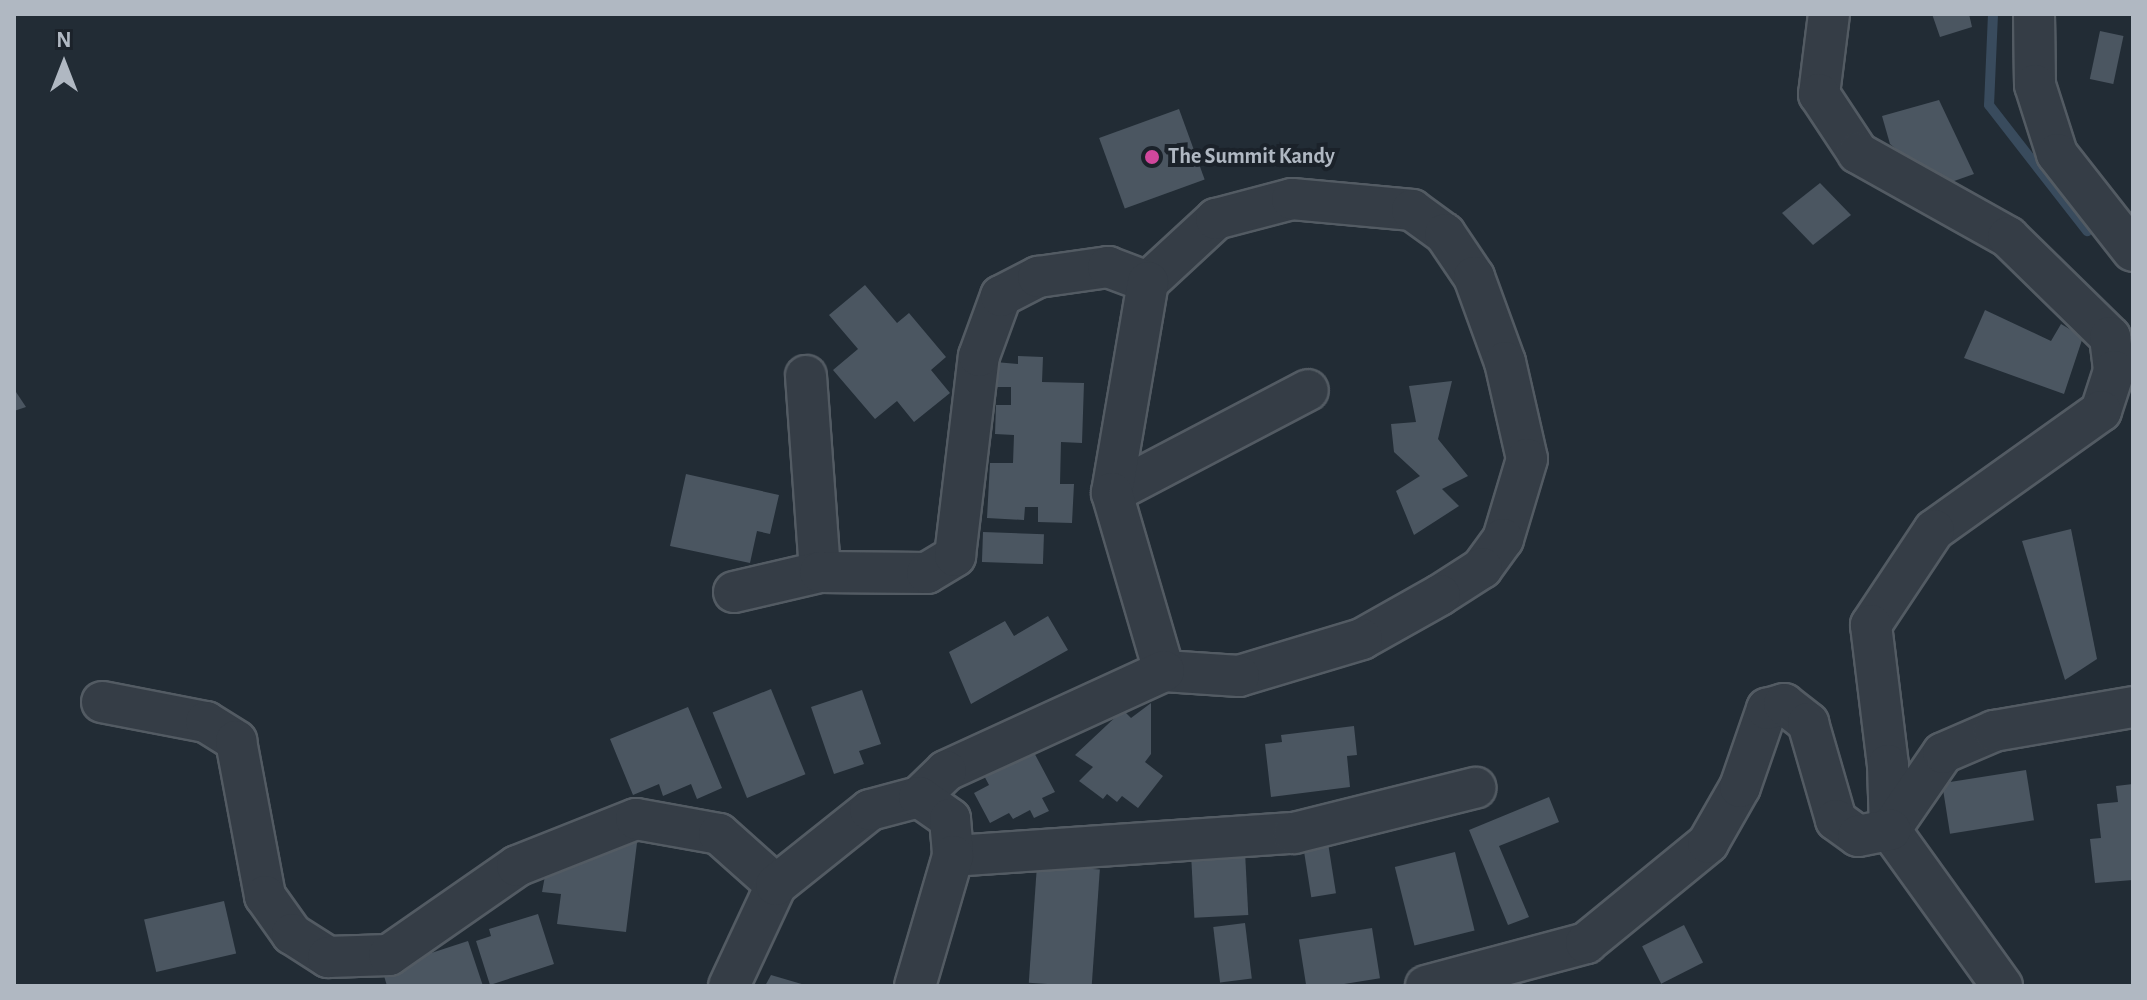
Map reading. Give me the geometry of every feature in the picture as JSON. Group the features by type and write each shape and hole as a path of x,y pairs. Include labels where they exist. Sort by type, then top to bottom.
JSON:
{"street":[{"path":"1829,14 1819,94 1858,153 2008,237 2122,331 2114,371 2101,411 1934,530 1871,625 1888,765 1890,830 2002,986"},
{"path":"2034,14 2035,85 2057,154 2133,251"},
{"path":"729,986 776,885 870,810 919,797 946,771 1164,671 1239,676 1362,639 1482,568 1503,539 1527,459 1505,362 1474,277 1445,234 1412,210 1292,199 1216,219 1148,282 1112,493 1164,671"},
{"path":"734,592 820,572 927,573 955,556 979,356 1001,296 1038,277 1108,267 1148,282"},
{"path":"806,376 820,572"},
{"path":"1112,493 1308,390"},
{"path":"102,702 206,722 236,741 265,896 292,934 328,957 389,955 517,866 636,819 719,834 776,885"},
{"path":"1426,986 1586,943 1708,843 1740,787 1767,709 1784,704 1808,723 1836,820 1858,836 1890,830 1943,753 1994,731 2133,707"},
{"path":"953,856 1294,833 1475,788"},
{"path":"915,986 953,856 950,819 919,797"}],"building":[{"path":"1932,14 1969,14 1972,27 1940,37"},
{"path":"2100,31 2123,36 2113,84 2090,79"},
{"path":"1939,100 1974,174 1940,186 1890,144 1882,116"},
{"name":"The Summit Kandy","path":"1179,109 1205,179 1125,209 1099,138"},
{"path":"1820,183 1851,215 1813,245 1782,213"},
{"path":"865,285 897,323 909,313 946,357 931,370 950,393 914,422 897,401 875,419 833,370 858,349 829,315"},
{"path":"1985,310 2051,341 2061,324 2083,337 2064,394 1964,358"},
{"path":"1018,356 1043,357 1042,382 1084,383 1082,443 1061,442 1060,484 1074,484 1072,523 1038,522 1038,507 1025,507 1024,520 987,518 990,463 1013,463 1014,435 995,434 996,405 1011,405 1011,387 994,387 995,362 1018,364"},
{"path":"1452,381 1438,439 1468,476 1442,489 1459,506 1414,535 1396,491 1420,476 1394,452 1391,424 1416,422 1409,386"},
{"path":"14,389 26,407 14,411"},
{"path":"686,474 779,495 770,534 757,531 750,563 670,546"},
{"path":"2071,529 2097,659 2065,680 2022,541"},
{"path":"983,532 1044,534 1043,564 982,562"},
{"path":"1048,616 1068,650 971,704 949,652 1005,621 1014,636"},
{"path":"771,689 805,774 747,798 713,713"},
{"path":"862,690 881,744 859,751 864,764 834,774 811,707"},
{"path":"1151,703 1151,754 1145,762 1163,776 1138,808 1122,796 1117,802 1107,794 1103,799 1079,781 1093,767 1075,755 1123,710 1131,718"},
{"path":"688,707 722,788 697,799 691,784 663,796 659,784 633,795 610,739"},
{"path":"1354,726 1357,755 1347,756 1350,787 1271,797 1265,744 1282,742 1281,735"},
{"path":"1030,745 1055,792 1042,798 1049,811 1034,818 1030,810 1013,819 1009,813 990,823 974,793 989,785 981,770"},
{"path":"2026,770 2034,820 1950,834 1942,783"},
{"path":"2133,784 2133,880 2095,883 2090,839 2101,838 2097,804 2118,802 2116,786"},
{"path":"1549,797 1559,822 1499,846 1529,917 1508,925 1469,830"},
{"path":"597,838 637,843 626,932 557,924 561,894 542,892 547,865"},
{"path":"1328,843 1336,893 1311,897 1303,847"},
{"path":"1245,852 1248,915 1194,918 1191,855"},
{"path":"1455,852 1475,931 1414,946 1395,867"},
{"path":"1037,865 1100,869 1092,986 1029,983"},
{"path":"224,901 236,954 156,972 144,919"},
{"path":"538,914 554,964 490,985 476,941 491,936 489,929"},
{"path":"1245,923 1252,979 1220,982 1213,927"},
{"path":"1684,925 1703,962 1661,984 1642,946"},
{"path":"1372,928 1380,978 1332,986 1306,986 1299,940"},
{"path":"468,941 483,986 387,986 382,969"},
{"path":"771,975 805,985 805,986 765,986"}],"waterway":[{"path":"1993,14 1989,105 2087,231"}],"place":[{"name":"The Summit Kandy","path":"1152,157"}]}
